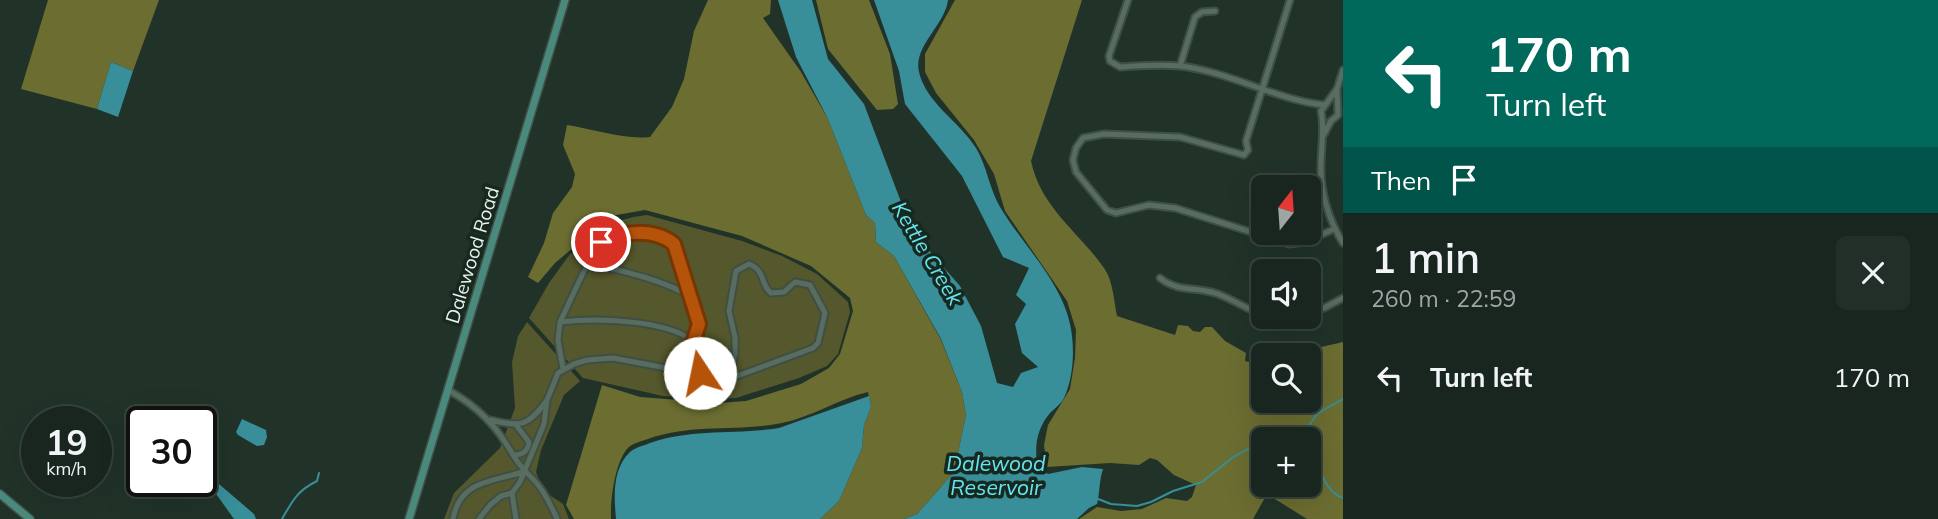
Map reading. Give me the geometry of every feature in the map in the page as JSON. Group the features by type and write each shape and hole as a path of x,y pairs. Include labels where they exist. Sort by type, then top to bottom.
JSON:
{"main road":[{"name":"Dalewood Road","path":"409,519 565,0"},
{"path":"0,494 30,519"}],"street":[{"path":"1128,0 1109,57 1110,61 1120,67 1180,66 1339,110"},
{"path":"1290,0 1261,89 1246,141 1248,150 1244,155 1180,137 1094,135 1083,138 1076,148 1073,160 1076,172 1107,210 1116,214 1149,205 1175,208 1289,244 1305,243 1334,229"},
{"path":"1180,66 1195,17 1202,12 1215,12"},
{"path":"1343,70 1337,89 1321,109 1324,134 1320,170 1334,229 1343,243"},
{"path":"1324,134 1337,119 1337,89"},
{"path":"1307,103 1322,116 1337,119"},
{"path":"563,369 558,340 560,322 589,265 595,247 611,236 652,233 674,244 699,324 691,349 675,369"},
{"path":"480,519 490,505 501,496 512,493 520,482 541,432 547,401 558,373 563,369 587,360 613,358 700,373 737,376 813,348 818,343 825,313 810,285 795,282 780,294 771,293 767,290 760,270 749,264 736,271 729,311 735,337 735,354 729,375"},
{"path":"589,265 617,270 666,285 691,298"},
{"path":"1160,278 1174,287 1203,289 1218,294 1251,310"},
{"path":"1321,309 1343,298"},
{"path":"560,322 609,320 651,326 676,331 694,342"},
{"path":"691,349 700,373"},
{"path":"448,390 466,400 489,420 504,439 523,472 529,475 540,489 557,519"},
{"path":"526,424 547,401"},
{"path":"489,420 526,424 541,432"},
{"path":"513,455 524,453 529,442 516,425"},
{"path":"453,519 459,500 465,493 485,482 523,472"},
{"path":"512,493 516,519"}],"green space":[{"path":"647,215 742,241 782,256 817,274 848,302 850,312 838,354 827,366 736,398 663,396 583,378 529,318 570,254 612,224"},
{"path":"527,322 580,381 564,395 541,450 536,472 541,486 563,504 569,519 444,519 454,493 500,448 515,408 512,362 518,336"}],"shaded area":[{"path":"48,0 159,0 133,71 111,62 97,109 21,89"},
{"path":"708,0 771,0 770,14 763,18 801,72 828,119 866,215 875,223 876,242 894,256 941,340 962,392 966,415 954,472 917,514 904,519 820,519 839,501 862,448 864,425 871,407 868,392 782,423 681,431 638,442 629,447 620,461 611,502 611,519 574,519 566,505 602,385 640,397 717,403 746,401 801,384 829,368 840,354 853,311 850,298 811,266 742,236 645,210 611,216 555,263 538,283 528,277 544,243 553,213 572,187 575,174 563,145 567,125 620,136 650,137 672,107 684,79 694,31"},
{"path":"816,0 869,0 890,54 898,104 893,109 877,110 828,49"},
{"path":"955,0 1082,0 1031,161 1043,192 1107,273 1117,316 1175,335 1178,325 1200,332 1205,327 1212,327 1225,341 1246,353 1245,361 1251,362 1251,413 1321,413 1321,347 1343,342 1343,519 1307,519 1272,497 1321,497 1321,427 1251,427 1251,497 1265,497 1253,519 1079,519 1097,507 1121,511 1142,509 1166,498 1187,501 1192,497 1196,485 1174,475 1157,460 1150,458 1139,465 1110,463 1047,467 1044,445 1048,425 1070,389 1076,330 1067,301 1005,211 994,174 974,140 936,93 925,72 925,54"}],"water":[{"name":"Dalewood Reservoir","path":"778,0 812,0 828,59 864,104 912,231 960,286 981,326 997,383 1013,387 1021,373 1038,367 1022,353 1015,324 1026,304 1016,295 1029,268 1003,257 962,176 905,104 899,71 874,0 948,0 946,9 921,53 919,72 936,103 976,148 1000,207 1050,278 1065,308 1073,342 1070,381 1063,400 1042,426 1036,453 1038,468 1048,474 1082,467 1103,469 1097,504 1077,519 904,519 917,514 954,472 966,415 962,392 941,339 894,256 876,242 875,223 866,215 828,119 796,57"},
{"path":"111,62 133,71 118,117 97,109"},
{"path":"869,396 871,407 864,425 862,448 839,501 820,519 616,519 617,475 624,459 635,449 682,435 779,428"},
{"path":"242,419 266,430 264,445 257,446 238,435 236,432"},
{"path":"219,484 254,514 256,519 234,519 217,495"}],"waterway":[{"path":"1308,427 1318,413 1343,399"},
{"path":"1098,499 1111,504 1137,506 1151,502 1173,491 1202,482 1232,458 1251,447"},
{"path":"282,519 296,497 317,481 319,473"},
{"path":"1321,474 1331,490 1343,498"}],"route":[{"path":"601,242 611,236 642,232 668,239 674,244 699,324 691,349 700,373"}],"water label":[{"name":"Kettle Creek","path":"928,253"}]}
